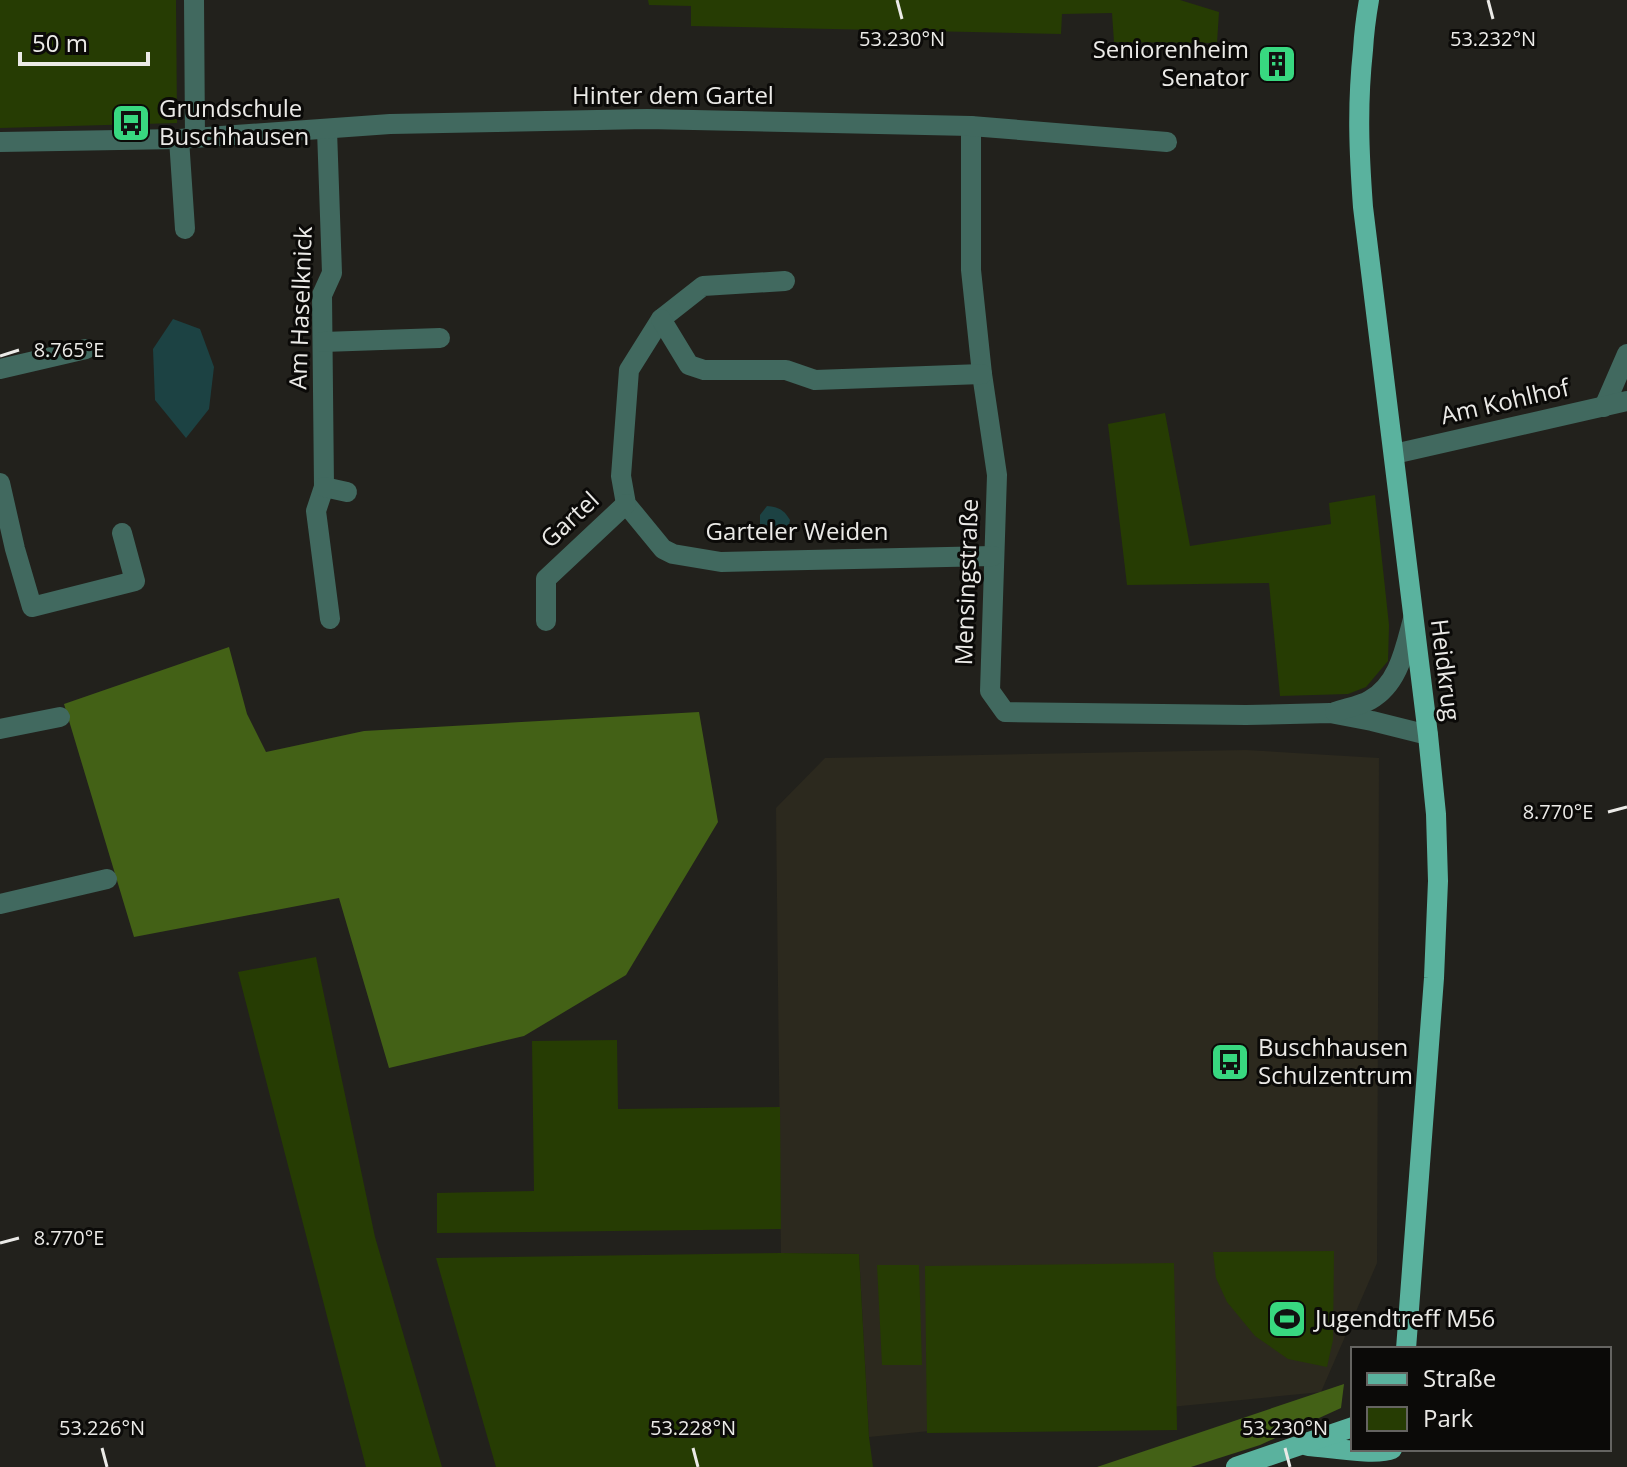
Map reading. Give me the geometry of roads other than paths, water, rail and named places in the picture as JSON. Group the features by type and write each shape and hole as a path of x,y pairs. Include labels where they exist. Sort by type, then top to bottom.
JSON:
{"main road":[{"name":"Heidkrug","path":"1369,0 1358,94 1363,207 1428,735 1436,814 1438,881 1434,978 1404,1347"},
{"path":"1236,1467 1351,1428"},
{"path":"1300,1445 1351,1448"}],"street":[{"path":"185,229 194,0"},
{"name":"Hinter dem Gartel","path":"0,142 187,139 390,124 632,119 971,126 1167,142"},
{"name":"Mensingstraße","path":"971,126 971,270 997,475 990,691 1005,712 1330,713 1428,735"},
{"name":"Am Haselknick","path":"327,130 332,273 322,295 324,487 316,511 330,619"},
{"path":"626,504 621,476 629,370 661,319 703,286 785,281"},
{"path":"661,319 689,365 704,370 786,370 815,380 982,374"},
{"path":"323,342 440,338"},
{"path":"0,369 86,349"},
{"path":"1604,407 1627,354"},
{"name":"Am Kohlhof","path":"1394,454 1627,401"},
{"path":"0,483 8,551 32,607 135,581 122,533"},
{"path":"324,487 347,492"},
{"name":"Garteler Weiden","path":"626,504 663,549 673,554 721,562 993,556"},
{"name":"Gartel","path":"546,621 546,579 626,504"},
{"name":"Mensingstraße","path":"1330,713 1379,694 1399,669 1413,619"},
{"path":"0,729 60,717"},
{"path":"0,904 107,879"}],"water":[{"path":"173,319 200,329 214,367 209,409 186,438 155,400 153,349"},
{"path":"767,506 778,508 786,514 790,520 788,530 774,532 760,525 760,515"}],"place":[{"name":"Seniorenheim Senator","path":"1277,64"},
{"name":"Grundschule Buschhausen","path":"131,123"},
{"name":"Buschhausen Schulzentrum","path":"1230,1062"},
{"name":"Jugendtreff M56","path":"1287,1319"}]}
